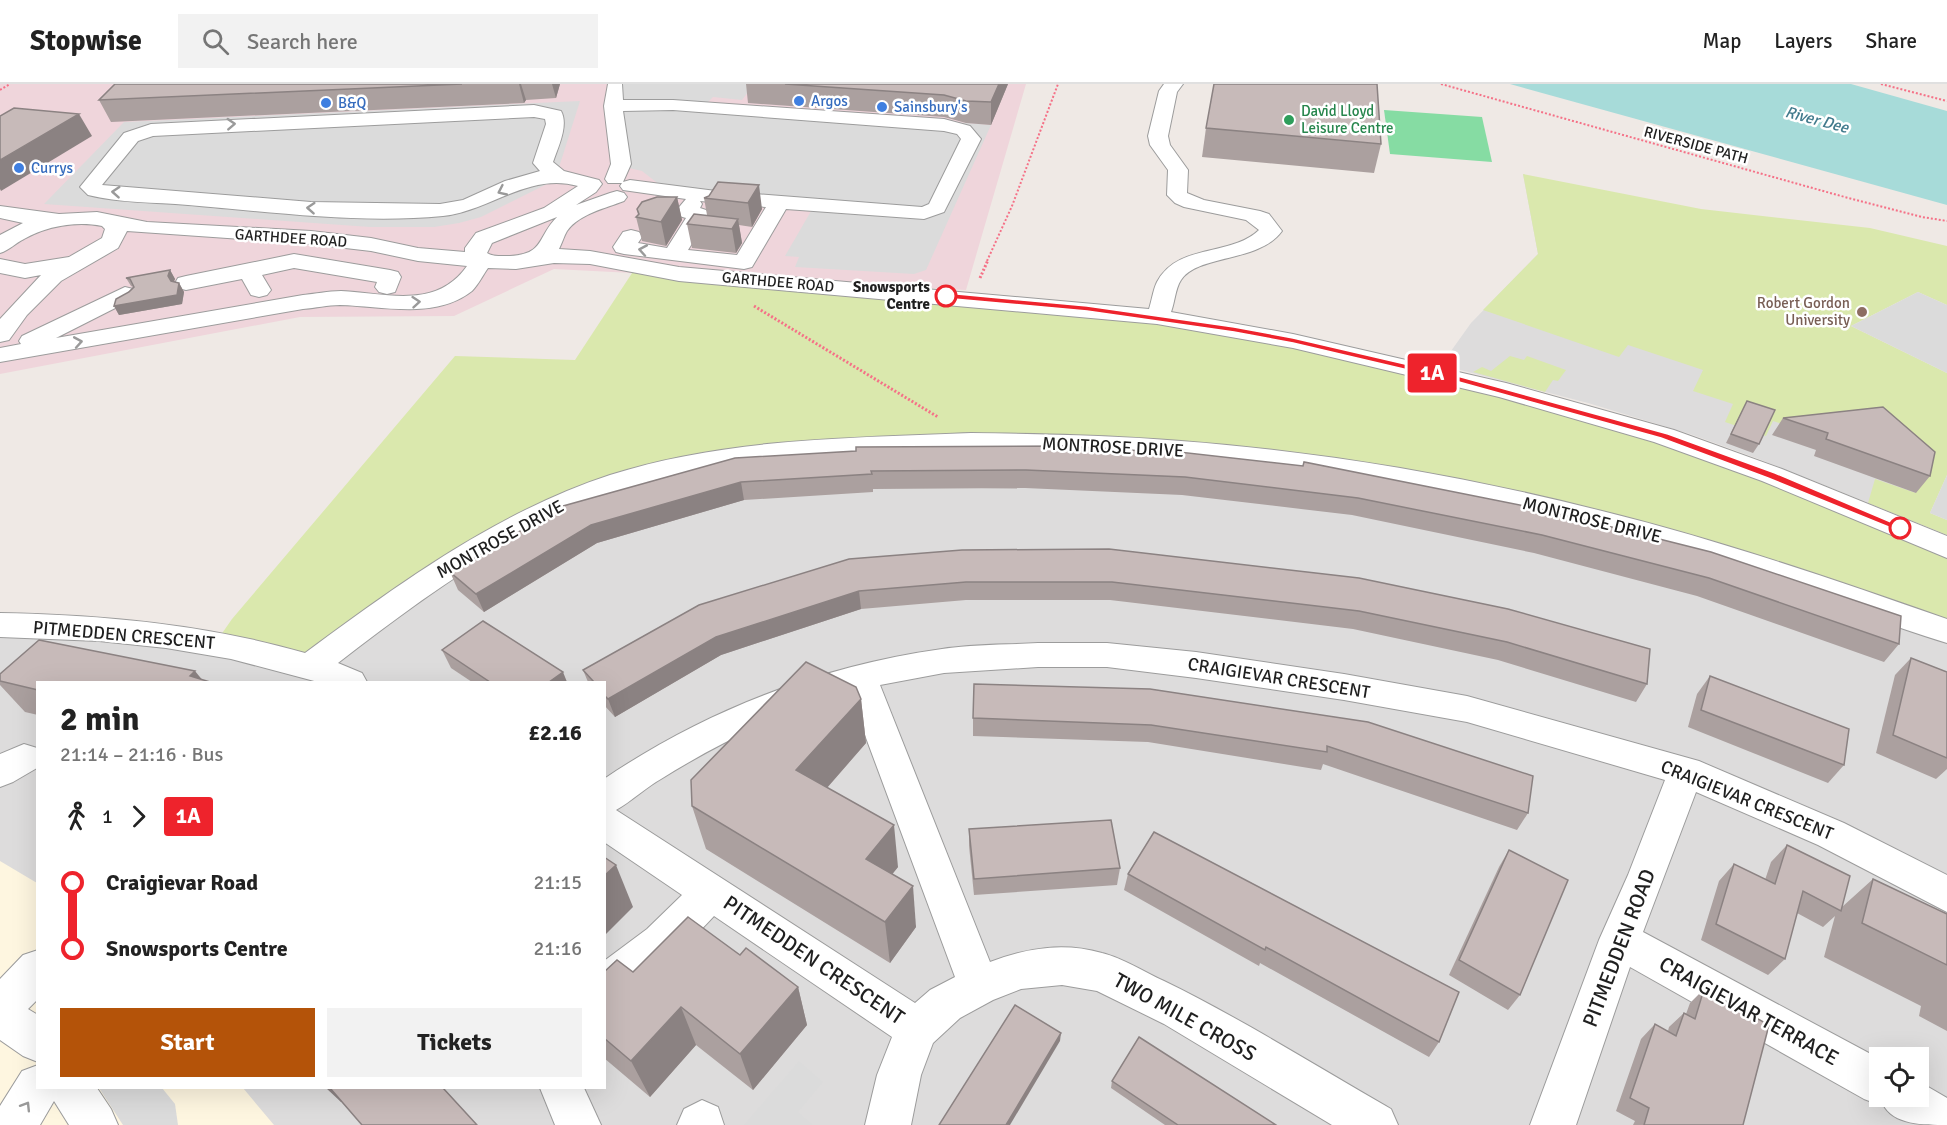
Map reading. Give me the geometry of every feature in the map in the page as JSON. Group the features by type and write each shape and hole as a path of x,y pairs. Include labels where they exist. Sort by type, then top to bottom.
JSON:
{"street":[{"path":"616,84 613,106 621,164 621,187"},
{"path":"1156,317 1164,300 1168,282 1176,272 1200,260 1263,240 1271,231 1261,219 1253,215 1186,201 1177,195 1178,170 1160,145 1158,136 1168,91 1174,84"},
{"path":"613,106 673,105 944,125 969,133 971,139 937,208 924,213 765,227 736,233"},
{"path":"558,176 521,182 472,205 438,211 275,206 95,191 90,187 131,137 151,130 534,111 554,115 555,124 543,163 558,176 591,186 621,187 689,224 765,227"},
{"path":"2,348 309,280 386,293 405,303 445,297 465,285 482,260 476,255 475,250 484,238 551,212 591,186"},
{"path":"536,258 551,247 553,238 561,225 621,187"},
{"path":"0,212 44,218 82,218"},
{"path":"0,246 29,229 47,223 82,218"},
{"name":"GARTHDEE ROAD","path":"82,218 138,227 365,244 434,241 504,229 537,228 550,234 553,238 617,262"},
{"path":"2,348 32,297 58,273 110,243 116,235 116,228 110,222"},
{"path":"631,237 624,247 689,224 765,227"},
{"name":"GARTHDEE ROAD","path":"90,256 154,239 217,232"},
{"name":"GARTHDEE ROAD","path":"365,244 408,253 482,260 490,263 512,264 562,255 617,262 679,274 972,298 1156,317 1293,340 1506,391 1591,414 1718,455 1947,548"},
{"path":"5,268 44,270 90,256"},
{"path":"0,306 14,290 15,277 5,268"},
{"path":"184,290 215,277 262,291 338,298 386,293"},
{"path":"32,297 35,305 46,309 90,310"},
{"path":"2,348 90,310 123,301"},
{"name":"MONTROSE DRIVE","path":"334,677 412,590 485,543 534,516 625,480 712,460 796,450 976,441 1062,443 1206,452 1406,479 1578,516 1699,548 1786,575 1947,631"},
{"name":"PITMEDDEN CRESCENT","path":"0,625 120,631 216,642 334,677"},
{"name":"CRAIGIEVAR CRESCENT","path":"606,798 646,769 708,734 804,693 860,676 944,661 1038,656 1107,656 1196,665 1344,687 1467,709 1686,771 1831,834 1947,894"},
{"path":"860,676 979,986"},
{"name":"PITMEDDEN ROAD","path":"1553,1125 1619,940 1647,875 1686,771"},
{"name":"PITMEDDEN CRESCENT","path":"606,823 917,1029"},
{"name":"PITMEDDEN CRESCENT","path":"606,983 622,974 662,944 711,892"},
{"name":"CRAIGIEVAR TERRACE","path":"1619,940 1869,1077"},
{"name":"TWO MILE CROSS","path":"888,1125 899,1076 917,1029 945,1004 979,986 1021,970 1062,966 1102,972 1179,1010 1375,1125"},
{"path":"0,1009 36,971"},
{"path":"0,1015 36,1040"},
{"path":"14,1125 37,1089"},
{"path":"72,1089 95,1125"},
{"path":"562,1089 578,1125"},
{"path":"1920,1107 1947,1123"}],"path":[{"path":"0,90 10,84"},
{"path":"972,298 1012,206 1058,84"},
{"name":"RIVERSIDE PATH","path":"1441,84 1841,196 1922,217 1947,221"},
{"path":"1881,84 1947,101"},
{"path":"744,302 755,306 869,374 976,441"}],"shaded area":[{"path":"0,84 1026,84 966,290 554,269 454,316 300,317 0,374"},
{"path":"617,84 762,84 752,87 742,100 713,97 708,102 991,125 926,270 914,274 795,267 799,257 785,256 814,206 660,185 642,171 629,168"},
{"path":"580,101 555,180 481,217 459,223 434,227 370,227 44,204 124,122"},
{"path":"1523,174 1947,389 1914,521 1690,434 1588,403 1441,365 1471,323 1538,254"},
{"path":"1918,292 1947,305 1947,373 1851,326"},
{"path":"976,441 1947,631 1947,1125 0,1125 0,625 215,642 485,543"},
{"path":"1947,475 1947,520 1930,513"},
{"path":"0,861 36,882 36,1089 244,1089 274,1125 0,1125"},
{"path":"799,1061 823,1082 798,1112 813,1125 744,1125"},
{"path":"100,1089 163,1089 175,1104 178,1125 123,1125"}],"green space":[{"path":"1384,110 1482,117 1492,162 1390,154"},
{"path":"1523,174 1701,209 1870,228 1947,246 1947,305 1918,292 1851,326 1947,373 1947,475 1930,513 1947,520 1947,535 1868,503 1875,479 1916,493 1831,440 1773,421 1766,436 1725,422 1733,404 1693,391 1703,370 1628,345 1619,357 1483,310 1538,254"},
{"path":"636,267 1157,317 1581,411 1947,548 1947,631 1332,467 584,495 311,666 216,642 232,619 455,356 575,360"},
{"path":"1510,356 1524,360 1527,356 1566,370 1558,381 1553,380 1545,392 1473,372 1482,367 1491,371"}],"water":[{"name":"River Dee","path":"1510,84 1851,84 1947,111 1947,205"}],"building":[{"path":"115,84 462,84 99,100"},
{"path":"785,84 999,84 991,102 966,101 944,95"},
{"name":"David Lloyd Leisure Centre","path":"1214,84 1377,84 1381,144 1206,128"},
{"path":"14,108 79,114 0,160 0,116"},
{"path":"718,182 759,185 748,203 704,198 709,196"},
{"path":"657,197 677,197 661,222 636,217 639,214 637,209 642,202"},
{"path":"694,214 738,219 732,229 687,224"},
{"path":"170,270 168,276 171,281 179,283 177,295 114,306 116,299 134,287 130,279 126,278"},
{"path":"1747,401 1775,410 1759,444 1731,434"},
{"path":"1883,407 1935,452 1930,476 1826,439 1828,433 1783,418"},
{"path":"1066,446 1144,451 1144,448 1303,466 1304,462 1540,509 1711,552 1901,616 1899,644 1709,578 1542,535 1358,498 1185,477 1026,470 871,471 872,474 741,482 591,525 476,594 450,572 563,506 735,458 856,451 856,447"},
{"path":"1109,549 1359,578 1508,609 1650,649 1647,684 1507,642 1359,611 1112,582 966,582 859,591 716,637 608,699 606,681 593,681 583,670 699,605 849,559 962,550"},
{"path":"483,621 563,672 550,681 488,681 442,650"},
{"path":"39,640 195,671 190,676 207,681 36,681 36,690 0,681 0,674"},
{"path":"1911,658 1947,672 1947,758 1893,735"},
{"path":"806,662 856,687 861,699 796,770 894,825 866,859 913,886 885,922 692,806 691,780"},
{"path":"1710,676 1849,729 1844,765 1701,710"},
{"path":"974,684 1150,689 1368,722 1533,776 1528,813 1327,746 1327,752 1151,725 973,718"},
{"path":"1111,820 1120,868 974,879 969,829"},
{"path":"1154,832 1459,992 1439,1042 1128,874"},
{"path":"1787,845 1850,876 1841,911 1803,891 1785,959 1716,924 1734,864 1775,884"},
{"path":"1509,850 1568,880 1520,995 1459,960"},
{"path":"606,858 616,865 606,874"},
{"path":"1873,879 1947,914 1947,965 1862,923"},
{"path":"688,917 740,955 746,948 798,987 740,1054 681,1007 631,1061 606,1040 606,970 617,960 633,972"},
{"path":"1704,989 1769,1025 1743,1125 1644,1125 1649,1108 1630,1098 1655,1024 1676,1036 1684,1013 1695,1019"},
{"path":"1015,1005 1061,1033 1006,1125 939,1125"},
{"path":"1139,1037 1276,1125 1178,1125 1112,1081"},
{"path":"331,1089 444,1089 477,1125 362,1125"}],"bus line":[{"name":"1A","path":"946,296 1156,317 1293,340 1363,356 1581,411 1664,436 1772,475 1900,528"}],"place":[{"name":"Argos","path":"799,101"},
{"name":"B&Q","path":"326,103"},
{"name":"Sainsbury's","path":"882,107"},
{"name":"David Lloyd Leisure Centre","path":"1289,120"},
{"name":"Currys","path":"19,168"},
{"name":"Snowsports Centre","path":"946,296"},
{"name":"Robert Gordon University","path":"1862,312"}]}
